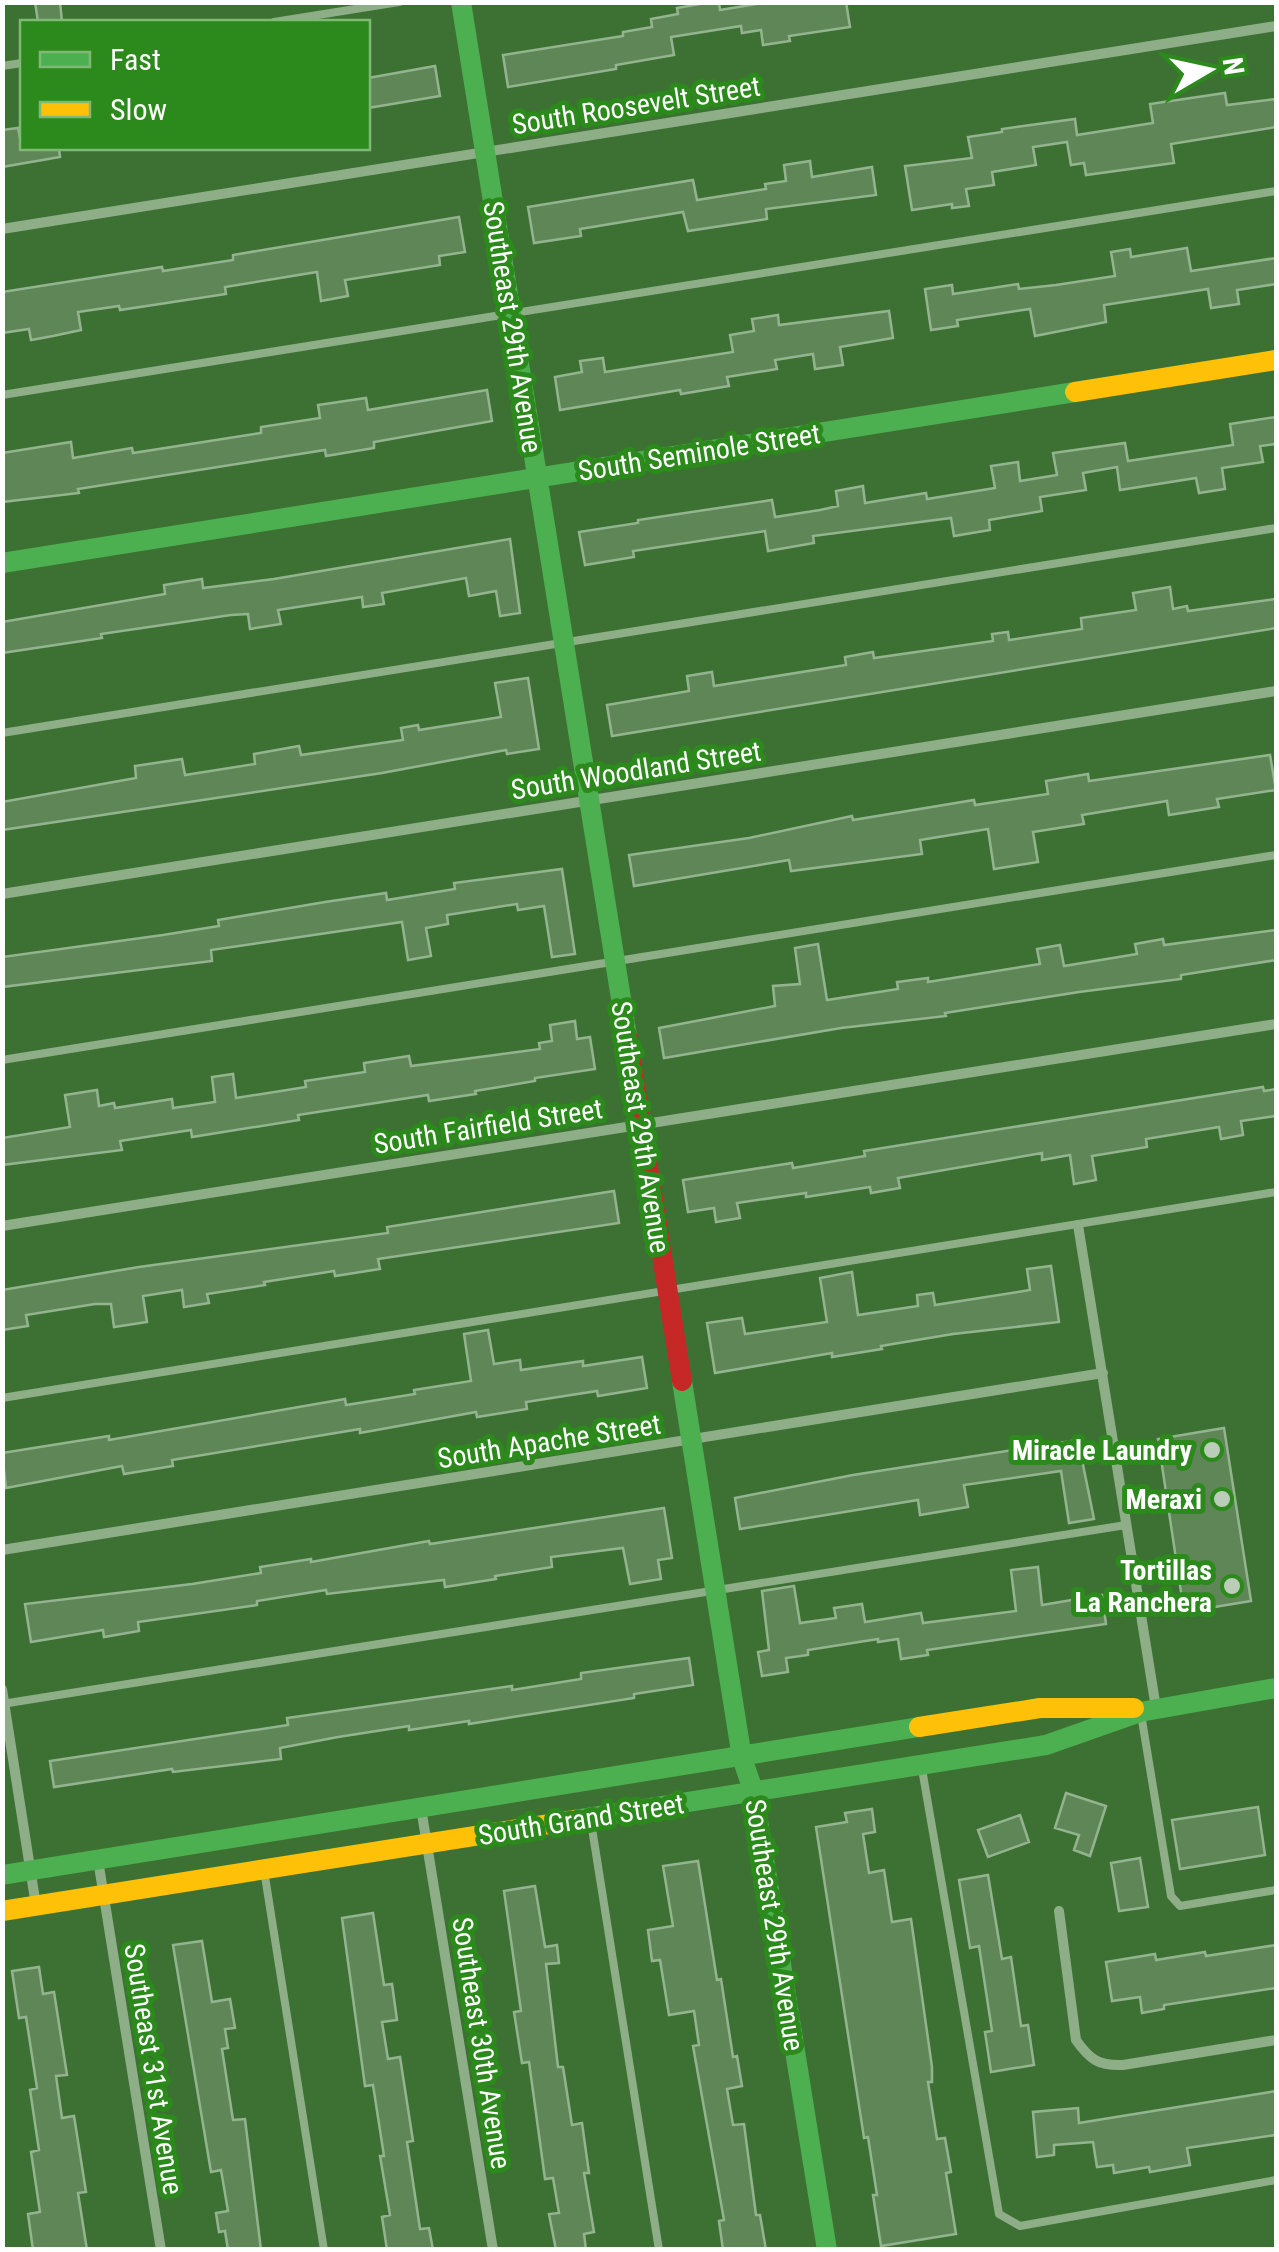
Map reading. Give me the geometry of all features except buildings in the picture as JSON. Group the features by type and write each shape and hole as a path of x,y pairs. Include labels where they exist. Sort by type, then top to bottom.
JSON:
{"street":[{"name":"Southeast 29th Avenue","path":"461,2 742,1758 754,1790 827,2250"},
{"name":"South Roosevelt Street","path":"2,229 1276,26"},
{"name":"South Seminole Street","path":"2,563 1276,360"},
{"name":"South Woodland Street","path":"2,894 1276,691"},
{"name":"South Fairfield Street","path":"2,1226 1276,1024"},
{"path":"1078,1225 1126,1526 1148,1710"},
{"name":"South Apache Street","path":"2,1550 1103,1373"},
{"name":"South Grand Street","path":"2,1911 1046,1745 1148,1710 1276,1688"},
{"path":"2,1689 36,1906"},
{"name":"South Grand Street","path":"2,1875 1040,1708 1148,1710"},
{"name":"Southeast 30th Avenue","path":"420,1808 493,2250"},
{"name":"Southeast 31st Avenue","path":"98,1860 161,2250"},
{"path":"1058,1910 1076,2040 1088,2057 1104,2066 1123,2065 1276,2040"}],"lane":[{"path":"286,20 399,2"},
{"path":"2,395 1276,191"},
{"path":"2,733 1276,528"},
{"path":"2,1060 1276,855"},
{"path":"2,1398 1276,1192"},
{"path":"4,1704 1126,1526"},
{"path":"1148,1710 1171,1896 1180,1906 1276,1890"},
{"path":"922,1764 999,2214 1020,2226 1276,2180"},
{"path":"590,1817 659,2250"},
{"path":"264,1870 324,2250"}],"traffic: fast":[{"path":"461,2 627,1036"},
{"path":"2,563 1075,392"},
{"path":"682,1381 827,2250"},
{"path":"581,1819 1046,1745 1140,1712 1276,1688"},
{"path":"2,1875 919,1727"}],"traffic: slow":[{"path":"1075,392 1276,360"},
{"path":"919,1727 1040,1708 1134,1708"},
{"path":"2,1911 581,1819"}],"traffic: jam":[{"path":"627,1036 682,1381"}],"place":[{"name":"Miracle Laundry","path":"1212,1450"},
{"name":"Meraxi","path":"1222,1499"},
{"name":"Tortillas La Ranchera","path":"1232,1586"}]}
